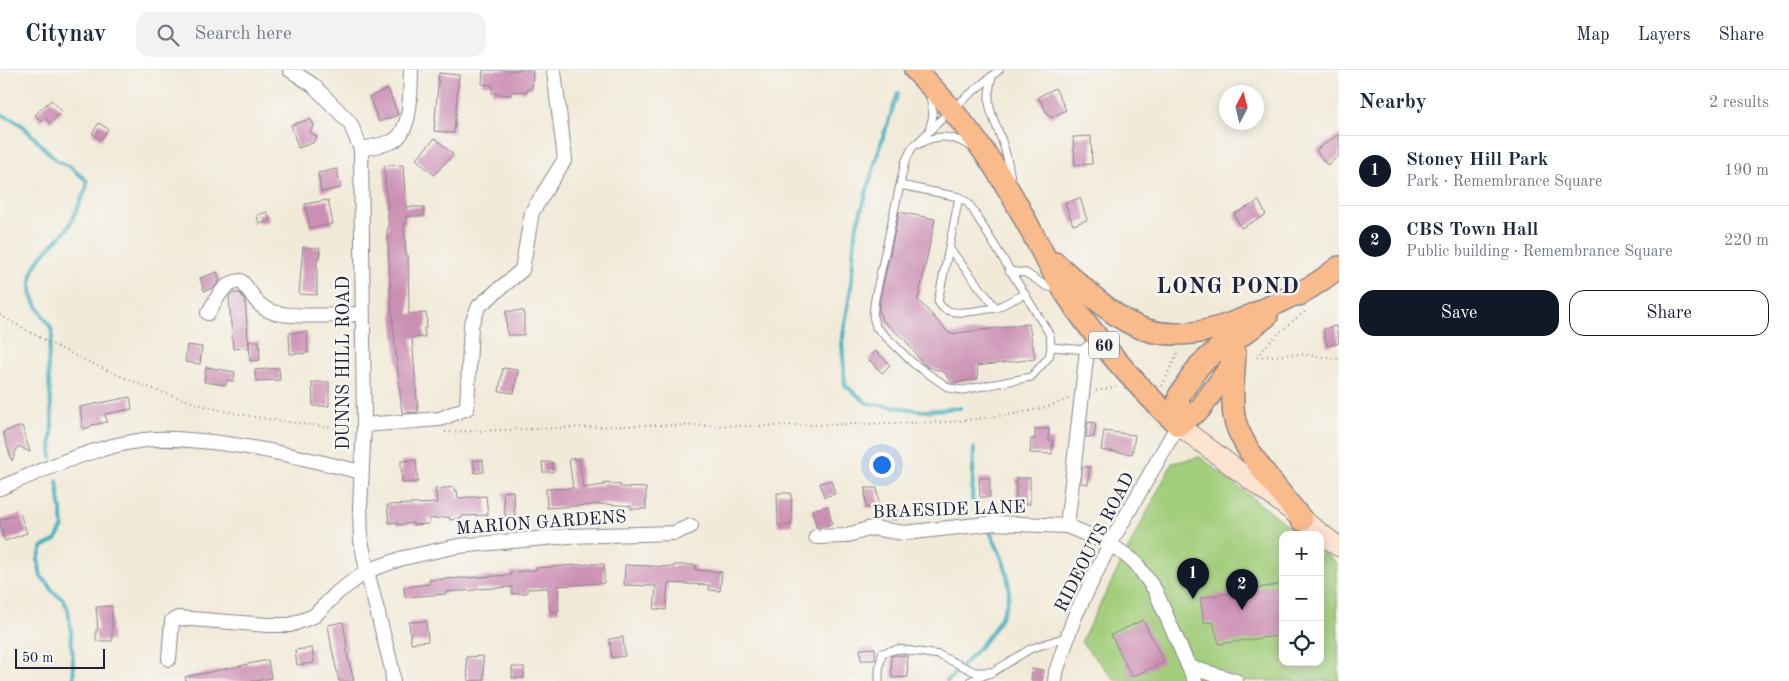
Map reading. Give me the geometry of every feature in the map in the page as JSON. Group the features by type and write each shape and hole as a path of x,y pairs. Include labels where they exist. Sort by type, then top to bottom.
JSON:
{"main road":[{"name":"60","path":"919,74 952,109 990,159 1013,197 1093,345 1178,425"},
{"path":"1045,255 1114,313 1142,328 1161,333 1181,334 1224,326 1310,287 1339,267"},
{"path":"1178,425 1200,409 1230,367 1238,345 1310,287"},
{"path":"1238,345 1232,393 1234,417 1239,433 1302,520"}],"street":[{"path":"361,150 393,141 406,127 411,70"},
{"name":"DUNNS HILL ROAD","path":"297,72 350,123 361,150 364,428 361,540 392,669 393,681"},
{"path":"364,428 440,420 467,408 472,324 479,306 522,270 532,212 565,159 554,72"},
{"path":"208,313 224,288 234,281 241,281 248,288 254,300 269,311 287,315 362,314"},
{"path":"1067,526 1082,394 1093,345"},
{"path":"1178,425 1339,547"},
{"name":"RIDEOUTS ROAD","path":"1055,681 1056,672 1074,618 1110,544 1178,425"},
{"path":"0,488 93,451 119,444 146,440 196,440 244,446 362,472"},
{"name":"BRAESIDE LANE","path":"816,537 844,536 872,528 904,533 995,523 1067,526 1110,544 1135,562 1155,590 1194,681"},
{"name":"MARION GARDENS","path":"169,660 172,621 178,618 268,625 290,624 314,616 338,592 367,571 403,558 458,546 568,536 674,533 691,526"},
{"path":"1189,667 1236,681"}],"lane":[{"path":"900,185 959,197 971,207 1009,271 1050,334 1051,347 1049,357 1031,377 963,390 949,388 914,364 876,328 873,316 874,298 905,162 912,148 952,109 999,70"},
{"path":"919,74 932,98 933,115 929,131"},
{"path":"992,77 988,99 990,112 1002,139 1008,160 1013,197"},
{"path":"912,148 930,138 942,137 954,139 970,146 990,159"},
{"path":"959,197 938,301 942,308 950,312 996,308 1025,294"},
{"path":"949,248 996,308"},
{"path":"1009,271 1026,273 1046,286 1065,292"},
{"path":"1051,347 1093,345"},
{"path":"970,681 993,672 1030,649 1068,636"},
{"path":"879,681 882,653 898,649 939,655 975,672 993,672"}],"path":[{"path":"0,315 56,347 131,380 201,405 251,416 364,428"},
{"path":"1257,358 1299,354 1339,359"},
{"path":"444,432 649,425 758,426 950,422 1015,414 1047,407 1082,394 1119,386"}],"green space":[{"path":"1200,457 1295,531 1279,531 1279,666 1324,666 1324,553 1336,563 1339,681 1116,681 1081,642 1172,463"}],"building":[{"path":"483,70 533,70 532,89 527,89 527,92 512,91 511,95 492,93 493,85 482,84"},
{"path":"439,73 459,75 454,133 434,131"},
{"path":"1055,88 1066,110 1050,118 1038,97"},
{"path":"388,89 398,115 379,122 369,97"},
{"path":"51,100 62,111 50,123 45,117 41,121 35,115"},
{"path":"310,119 314,125 310,132 317,137 313,143 298,148 291,125"},
{"path":"99,123 108,129 101,140 92,133"},
{"path":"1339,134 1339,156 1327,165 1316,150"},
{"path":"1091,136 1092,164 1075,165 1073,137"},
{"path":"435,138 453,154 434,175 416,159"},
{"path":"403,165 406,207 424,207 424,216 406,216 406,224 404,224 406,255 408,255 409,314 426,313 427,320 426,328 424,328 425,337 412,338 418,412 402,413 392,313 387,229 389,229 384,166"},
{"path":"337,169 341,188 321,192 318,173"},
{"path":"1080,198 1087,220 1073,225 1065,203"},
{"path":"328,200 333,224 310,228 305,204"},
{"path":"1259,201 1266,215 1241,228 1234,214"},
{"path":"267,212 270,221 259,224 257,215"},
{"path":"899,212 935,219 918,300 950,334 1029,324 1035,359 977,366 978,379 952,383 944,372 923,364 906,341 882,320 879,310 880,299"},
{"path":"303,247 320,248 319,259 317,259 317,295 299,294"},
{"path":"217,272 220,280 214,288 204,291 200,278"},
{"path":"232,293 240,293 245,300 249,348 233,349 229,297"},
{"path":"506,311 524,311 524,335 507,335"},
{"path":"1336,326 1339,343 1327,346 1323,329"},
{"path":"307,332 308,353 290,354 289,333"},
{"path":"249,341 259,341 260,360 250,361"},
{"path":"187,345 202,347 200,364 185,362"},
{"path":"876,351 890,365 882,373 868,359"},
{"path":"206,367 235,372 234,381 227,380 226,385 204,382"},
{"path":"279,368 280,380 256,381 255,370"},
{"path":"503,368 518,370 514,393 499,391"},
{"path":"312,382 329,382 329,406 313,406"},
{"path":"130,397 132,409 105,414 107,422 83,429 80,407"},
{"path":"1088,422 1096,423 1094,437 1086,437"},
{"path":"22,426 30,452 18,446 12,461 3,432"},
{"path":"1035,429 1049,429 1048,440 1053,440 1052,454 1030,453 1031,439 1035,439"},
{"path":"1104,431 1135,435 1132,454 1101,450"},
{"path":"579,458 583,488 604,485 604,483 621,485 620,487 646,488 646,509 631,509 631,506 605,504 547,508 546,489 573,488 569,459"},
{"path":"416,460 418,482 402,483 401,461"},
{"path":"473,460 483,460 484,472 475,473"},
{"path":"542,462 552,462 553,472 543,472"},
{"path":"1083,467 1090,467 1088,484 1081,483"},
{"path":"979,478 990,478 990,497 980,497"},
{"path":"1016,478 1030,478 1030,504 1016,504"},
{"path":"831,480 835,494 824,497 820,483"},
{"path":"454,487 454,491 457,490 458,498 486,496 488,515 462,516 462,518 450,520 449,517 429,519 429,524 397,525 397,522 389,523 387,505 437,503 435,489"},
{"path":"865,488 877,488 879,507 866,508"},
{"path":"513,491 515,515 505,516 503,492"},
{"path":"777,493 791,493 792,525 778,526"},
{"path":"883,504 898,506 896,520 881,518"},
{"path":"828,506 832,524 817,528 812,510"},
{"path":"20,514 27,533 5,541 0,520"},
{"path":"604,564 604,583 558,586 559,611 550,612 548,588 527,589 527,593 512,594 512,587 405,597 404,587 429,584 429,580 511,575 510,572 536,570 536,568"},
{"path":"625,565 674,567 674,565 696,565 695,570 722,572 720,591 709,590 709,585 668,583 666,610 654,609 656,586 624,585"},
{"path":"1279,585 1279,636 1219,644 1213,622 1204,623 1200,598"},
{"path":"112,606 112,641 96,641 96,630 98,630 96,607"},
{"path":"1143,620 1164,662 1132,677 1111,635"},
{"path":"426,621 428,641 411,643 409,622"},
{"path":"343,622 347,654 354,681 339,681 332,649 328,625"},
{"path":"623,637 625,656 612,658 609,639"},
{"path":"312,648 314,663 297,665 295,650"},
{"path":"875,648 875,660 861,660 860,649"},
{"path":"483,656 484,680 468,681 466,657"},
{"path":"891,656 907,656 908,677 892,678"},
{"path":"268,660 271,678 256,681 186,681 185,677"},
{"path":"512,667 524,667 524,678 512,678"},
{"path":"1032,669 1043,670 1042,681 1031,681"}],"waterway":[{"path":"898,93 855,232 851,288 842,342 845,385 867,403 924,411 960,408"},
{"path":"0,114 23,126 57,161 69,166 87,181 86,189 69,226 39,259 32,274 32,294 52,331 48,367 52,420 51,457"},
{"path":"974,448 972,499 982,518"},
{"path":"57,481 63,526 56,540 42,547 38,560 41,577 53,592 63,599 68,609 74,681"},
{"path":"947,681 986,639 1003,614 1007,601 1009,589 1007,573 989,530"}],"place":[{"name":"Stoney Hill Park","path":"1193,599"},
{"name":"CBS Town Hall","path":"1242,610"}],"district":[{"name":"LONG POND","path":"1228,285"}]}
